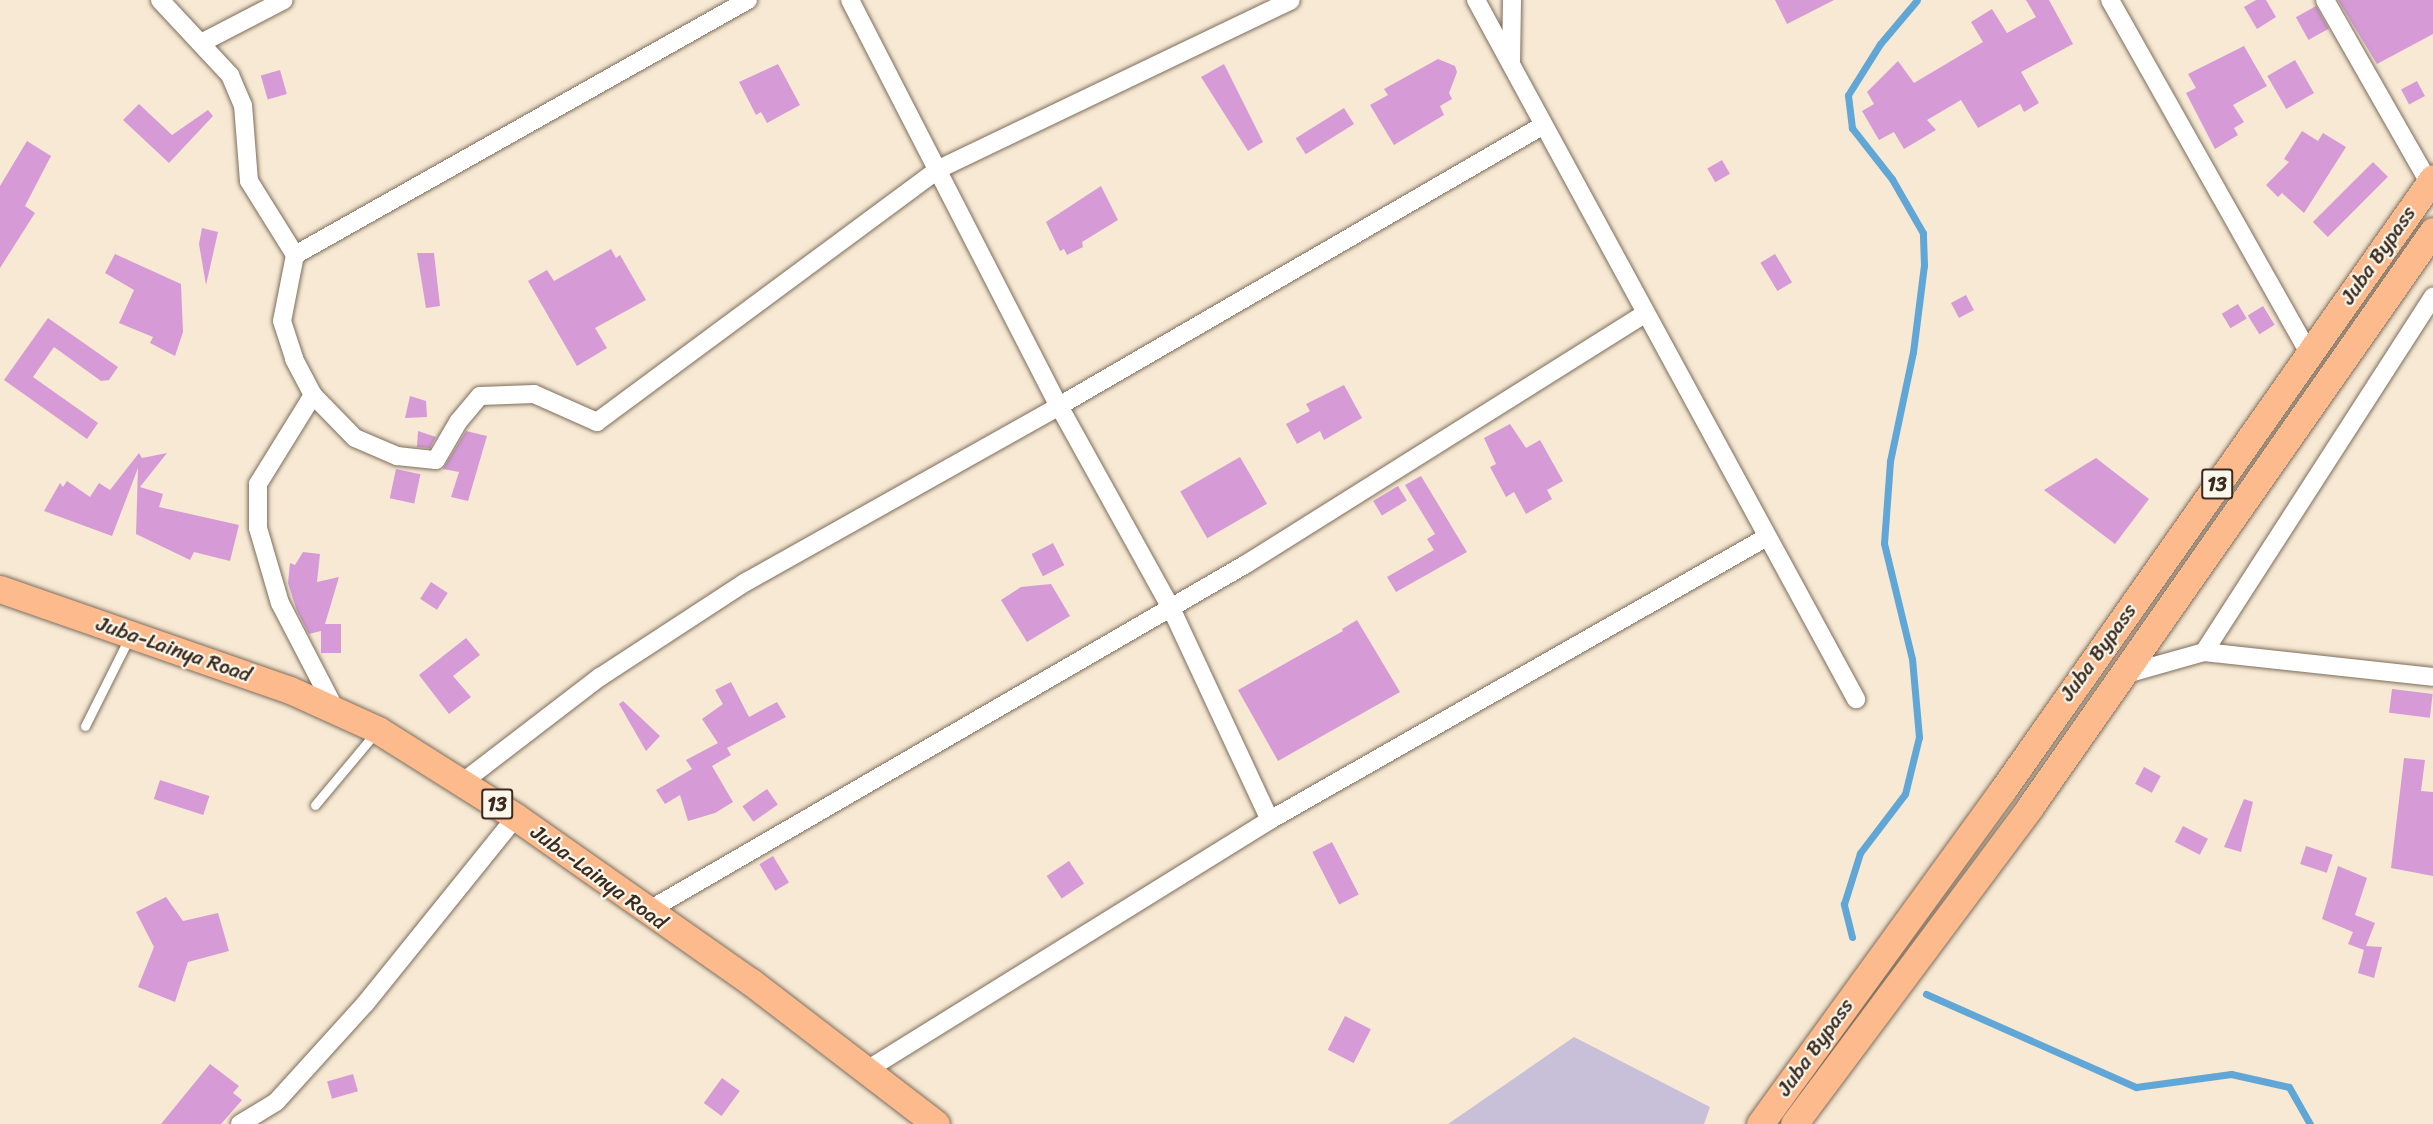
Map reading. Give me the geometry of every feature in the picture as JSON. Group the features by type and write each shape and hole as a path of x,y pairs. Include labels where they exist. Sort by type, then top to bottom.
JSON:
{"main road":[{"name":"Juba Bypass","path":"1760,1124 2002,791 2309,353 2432,183"},
{"name":"Juba Bypass","path":"1794,1124 2030,807 2118,676 2433,231"},
{"name":"Juba-Lainya Road","path":"0,589 131,633 335,709 378,730 516,817 646,912 751,982 936,1124"}],"street":[{"path":"160,0 230,75 243,105 249,182 295,255 282,321 294,359 313,394 356,438 397,456 436,460 459,422 480,396 534,394 597,422 939,169 1291,0"},
{"path":"201,43 284,0"},
{"path":"295,255 748,0"},
{"path":"850,0 1059,406 1171,608 1270,820"},
{"path":"1476,0 1542,126 1856,699"},
{"path":"1511,67 1512,0"},
{"path":"2110,0 2309,353"},
{"path":"2325,0 2432,183"},
{"path":"463,782 600,677 746,582 1059,406 1542,126"},
{"path":"2204,652 2433,296"},
{"path":"646,912 1171,608 1645,314"},
{"path":"313,394 258,484 258,528 280,603 335,709"},
{"path":"865,1071 1270,820 1767,537"},
{"path":"2118,676 2204,652 2433,677"},
{"path":"240,1124 276,1102 365,1004 516,817"}],"lane":[{"path":"85,726 131,633"},
{"path":"315,805 378,730"}],"shaded area":[{"path":"1574,1037 1710,1107 1704,1124 1448,1124"}],"building":[{"path":"1775,0 1834,0 1787,24"},
{"path":"2026,0 2049,0 2073,44 2021,72 2039,103 2024,112 2020,104 1978,128 1961,100 1927,120 1936,130 1904,149 1894,132 1879,140 1862,111 1874,104 1867,92 1898,61 1914,83 1983,42 1971,22 1992,9 2007,33 2036,17"},
{"path":"2256,0 2266,0 2276,17 2257,29 2244,7"},
{"path":"2338,0 2433,0 2433,34 2377,64"},
{"path":"2316,6 2329,29 2308,40 2296,17"},
{"path":"2244,46 2267,86 2233,105 2244,122 2234,128 2238,135 2215,149 2186,93 2196,88 2188,74"},
{"path":"1438,59 1455,66 1457,72 1449,93 1452,99 1440,106 1444,115 1394,145 1370,105 1388,95 1384,89"},
{"path":"2295,60 2314,93 2286,109 2267,76"},
{"path":"778,64 800,105 767,123 761,112 756,115 739,82"},
{"path":"1224,64 1263,142 1248,151 1201,77"},
{"path":"280,70 287,94 268,100 261,76"},
{"path":"2417,81 2425,96 2409,104 2401,89"},
{"path":"139,104 172,135 208,110 213,116 169,163 123,120"},
{"path":"1344,108 1354,124 1306,154 1296,138"},
{"path":"2302,131 2318,141 2323,133 2346,147 2304,213 2282,193 2278,197 2266,185 2289,162 2284,159"},
{"path":"27,141 51,156 25,206 35,213 0,268 0,186"},
{"path":"1722,160 1730,174 1715,182 1707,168"},
{"path":"2373,162 2388,177 2328,237 2313,222"},
{"path":"1101,186 1118,220 1082,242 1083,247 1067,255 1064,249 1060,251 1046,222"},
{"path":"202,228 218,232 206,285 199,244"},
{"path":"611,249 616,258 620,255 646,300 595,328 607,348 577,366 528,281 547,270 554,281"},
{"path":"417,253 434,253 440,306 426,308"},
{"path":"115,254 181,284 183,332 175,356 150,343 153,337 119,323 134,290 105,273"},
{"path":"1775,254 1792,282 1777,291 1760,263"},
{"path":"1966,295 1974,310 1959,318 1951,303"},
{"path":"2238,304 2247,319 2230,328 2222,314"},
{"path":"2263,306 2275,325 2259,334 2248,316"},
{"path":"48,318 118,367 109,380 101,381 54,347 33,377 98,423 87,439 4,380"},
{"path":"1344,385 1362,418 1324,440 1320,431 1297,444 1286,424 1310,411 1306,404"},
{"path":"410,396 426,401 427,417 405,418"},
{"path":"1510,424 1526,448 1540,440 1563,481 1547,490 1552,499 1526,514 1514,492 1506,497 1490,467 1496,464 1484,438"},
{"path":"418,431 436,437 430,448 417,447"},
{"path":"466,431 487,436 468,501 451,497 459,472 443,469"},
{"path":"139,453 142,458 167,453 140,487 163,494 159,507 239,525 230,561 194,552 190,560 136,534 138,468 112,536 44,511 60,483 63,487 67,481 90,497 99,483 110,490"},
{"path":"1240,457 1267,504 1207,538 1180,492"},
{"path":"2096,458 2149,499 2115,544 2044,490"},
{"path":"396,469 420,474 414,504 390,498"},
{"path":"1421,476 1467,552 1396,592 1387,577 1434,550 1427,539 1435,534 1405,485"},
{"path":"1398,486 1407,501 1382,516 1373,501"},
{"path":"1053,543 1064,565 1043,576 1032,554"},
{"path":"303,552 320,554 317,582 339,577 325,624 341,624 341,653 321,653 321,631 309,634 297,611 288,583 290,563 295,565"},
{"path":"431,582 448,593 437,610 420,599"},
{"path":"1051,584 1070,616 1027,642 1001,600 1021,587"},
{"path":"1357,620 1400,692 1278,761 1238,690 1343,631 1342,629"},
{"path":"466,638 480,655 453,676 471,697 449,714 419,675"},
{"path":"731,682 749,717 777,702 786,717 727,748 731,755 712,766 733,802 715,813 688,821 680,795 665,804 656,790 692,769 686,760 718,743 702,719 723,704 715,690"},
{"path":"2392,689 2433,694 2430,718 2389,713"},
{"path":"623,701 660,736 646,751 619,704"},
{"path":"2404,758 2425,760 2421,791 2433,792 2433,876 2391,868"},
{"path":"2144,767 2161,776 2152,793 2135,784"},
{"path":"160,780 209,796 203,815 154,799"},
{"path":"767,789 778,805 753,822 742,806"},
{"path":"2244,799 2253,802 2241,852 2224,847"},
{"path":"2183,826 2208,839 2200,855 2175,842"},
{"path":"1332,842 1359,895 1339,905 1312,852"},
{"path":"2306,846 2333,855 2327,873 2300,864"},
{"path":"773,856 789,883 775,891 759,864"},
{"path":"1069,861 1084,883 1062,898 1047,876"},
{"path":"2338,866 2367,878 2355,915 2375,923 2366,946 2382,947 2374,978 2358,973 2364,950 2348,944 2353,932 2322,919"},
{"path":"166,897 183,921 218,913 229,951 188,962 175,1002 138,987 154,947 136,912"},
{"path":"1345,1016 1371,1029 1354,1063 1328,1050"},
{"path":"210,1064 239,1086 233,1093 242,1100 221,1124 161,1124"},
{"path":"353,1074 358,1091 332,1099 327,1081"},
{"path":"722,1078 740,1091 722,1116 704,1103"}],"waterway":[{"path":"1852,937 1844,904 1860,853 1905,794 1919,737 1912,659 1884,543 1890,461 1913,352 1924,265 1923,233 1892,179 1852,128 1848,95 1880,44 1917,0"},
{"path":"1926,994 2136,1087 2231,1074 2289,1087 2310,1124"}]}
